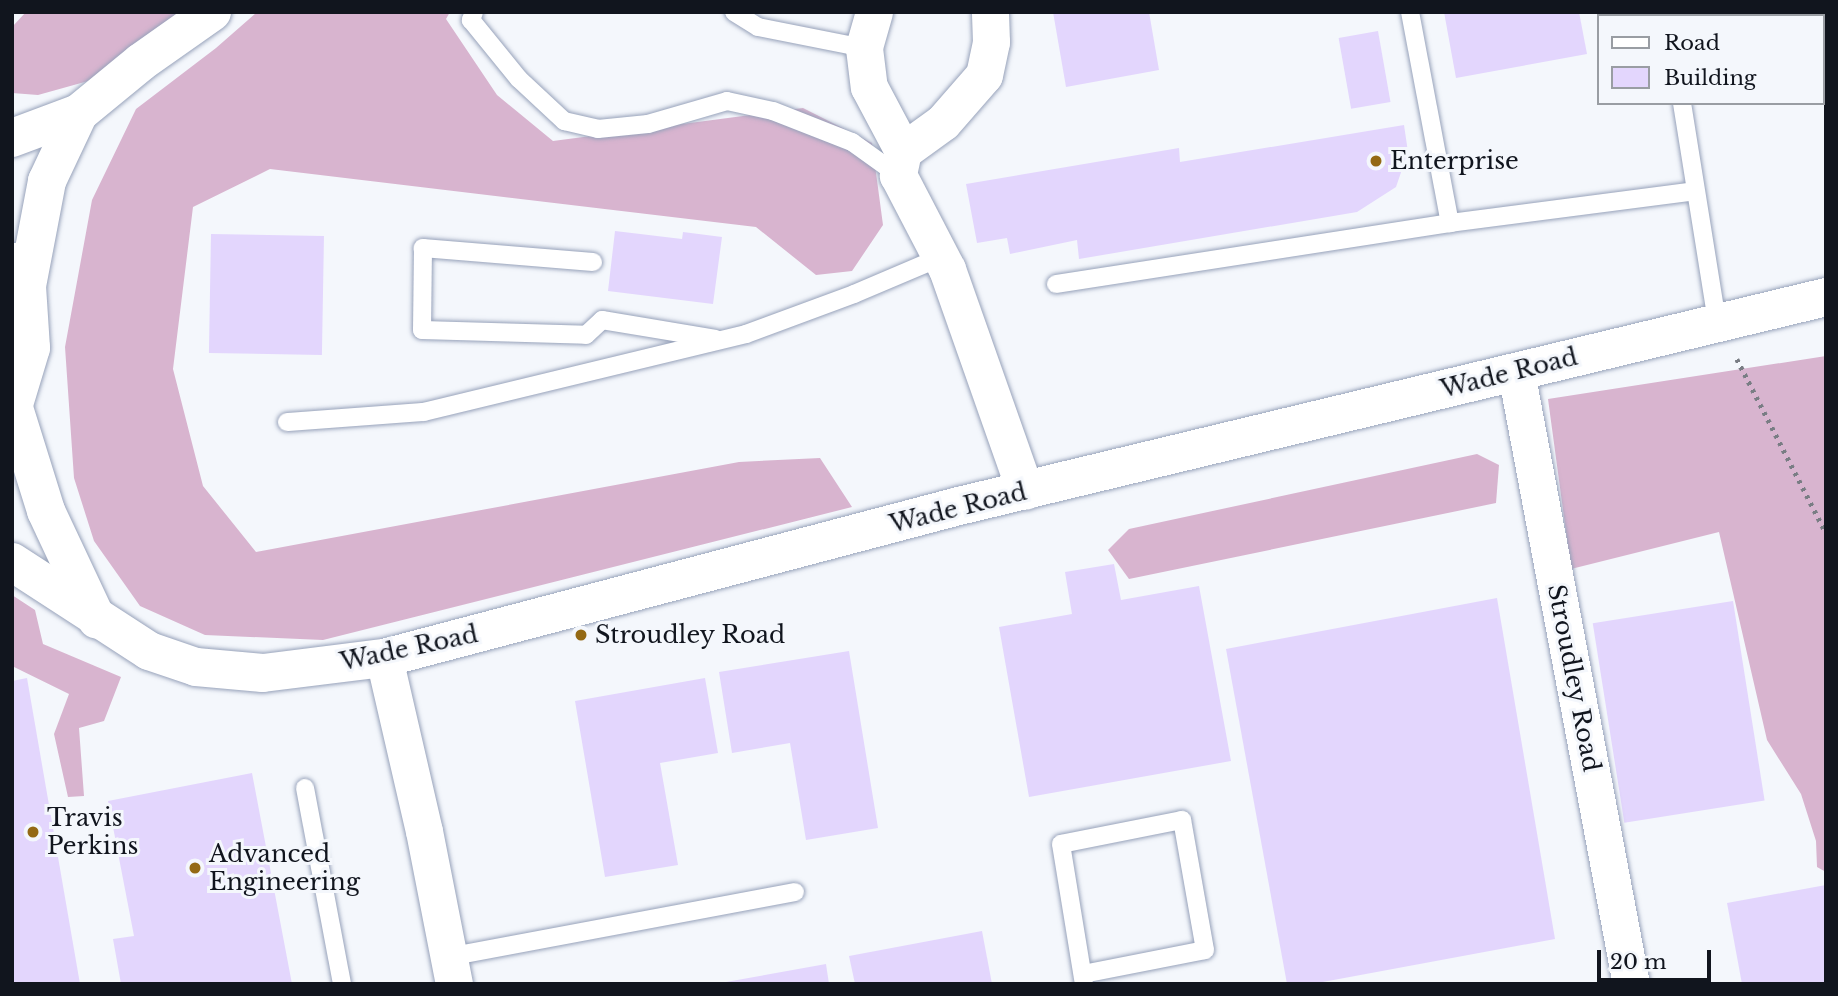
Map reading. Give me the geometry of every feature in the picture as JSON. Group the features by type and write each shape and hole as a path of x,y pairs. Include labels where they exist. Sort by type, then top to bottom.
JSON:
{"street":[{"path":"12,138 79,113 141,61 212,12"},
{"path":"874,12 864,48 869,87 941,257 1025,491"},
{"path":"901,163 943,122 984,75 991,42 990,12"},
{"path":"79,113 47,181 27,286 31,348 13,409 46,510 97,620"},
{"path":"12,247 27,286"},
{"name":"Wade Road","path":"12,562 97,620 149,651 195,667 263,673 384,658 1025,491 1717,321 1826,297"},
{"name":"Stroudley Road","path":"1516,372 1631,984"},
{"path":"384,658 424,831 451,970"}],"lane":[{"path":"474,12 471,20 519,79 564,121 597,129 648,124 727,100 773,111 901,163"},
{"path":"734,12 758,27 864,48"},
{"path":"1410,12 1450,223"},
{"path":"1682,105 1717,321"},
{"path":"1055,284 1450,223 1695,191"},
{"path":"593,262 423,248 422,330 586,335 602,320 722,340"},
{"path":"288,422 424,412 722,340 854,294 941,257"},
{"path":"305,788 342,984"},
{"path":"1182,820 1205,950 1084,979 1060,844 1182,820"},
{"path":"451,970 795,891"}],"path":[{"path":"1717,321 1826,533"}],"shaded area":[{"path":"26,12 186,12 99,78 38,95 12,93 12,27"},
{"path":"257,12 450,12 446,19 497,95 553,141 803,108 872,143 883,225 852,271 816,275 756,227 270,169 193,207 173,369 203,486 256,552 739,462 820,458 852,507 323,640 205,635 140,606 94,541 74,478 65,347 92,200 136,109 216,48"},
{"path":"1826,356 1826,872 1817,867 1816,841 1801,794 1767,740 1719,532 1571,569 1548,399"},
{"path":"1477,454 1499,465 1496,503 1129,579 1108,550 1129,529"},
{"path":"12,595 35,610 43,644 121,677 104,721 79,728 84,796 68,797 54,734 69,694 12,666"}],"building":[{"path":"1053,12 1149,12 1159,70 1066,87"},
{"path":"1444,12 1579,12 1587,54 1456,78"},
{"path":"1826,12 1826,60 1824,14 1786,14"},
{"path":"1378,31 1391,102 1351,109 1339,38"},
{"path":"1404,125 1408,152 1396,187 1357,212 1079,259 1077,240 1010,254 1007,238 977,243 966,184 1179,148 1180,162"},
{"path":"615,231 682,239 683,232 722,237 713,304 608,291"},
{"path":"211,234 324,236 322,355 209,353"},
{"path":"1114,564 1121,600 1199,586 1231,761 1029,797 999,627 1072,614 1065,572"},
{"path":"1497,598 1555,939 1312,984 1287,984 1226,649"},
{"path":"1733,601 1765,801 1624,823 1593,623"},
{"path":"849,651 878,828 806,840 790,743 732,753 719,672"},
{"name":"Travis Perkins","path":"27,678 80,984 12,984 12,681"},
{"path":"705,678 718,753 660,763 678,865 605,877 575,701"},
{"name":"Advanced Engineering","path":"252,773 292,984 121,984 113,939 134,936 108,801"},
{"path":"1826,885 1826,984 1742,984 1727,903"},
{"path":"982,931 992,984 855,984 849,956"},
{"path":"826,964 829,984 726,984 726,982"}],"place":[{"name":"Enterprise","path":"1376,161"},
{"name":"Stroudley Road","path":"581,635"},
{"name":"Travis Perkins","path":"33,832"},
{"name":"Advanced Engineering","path":"195,868"}]}
